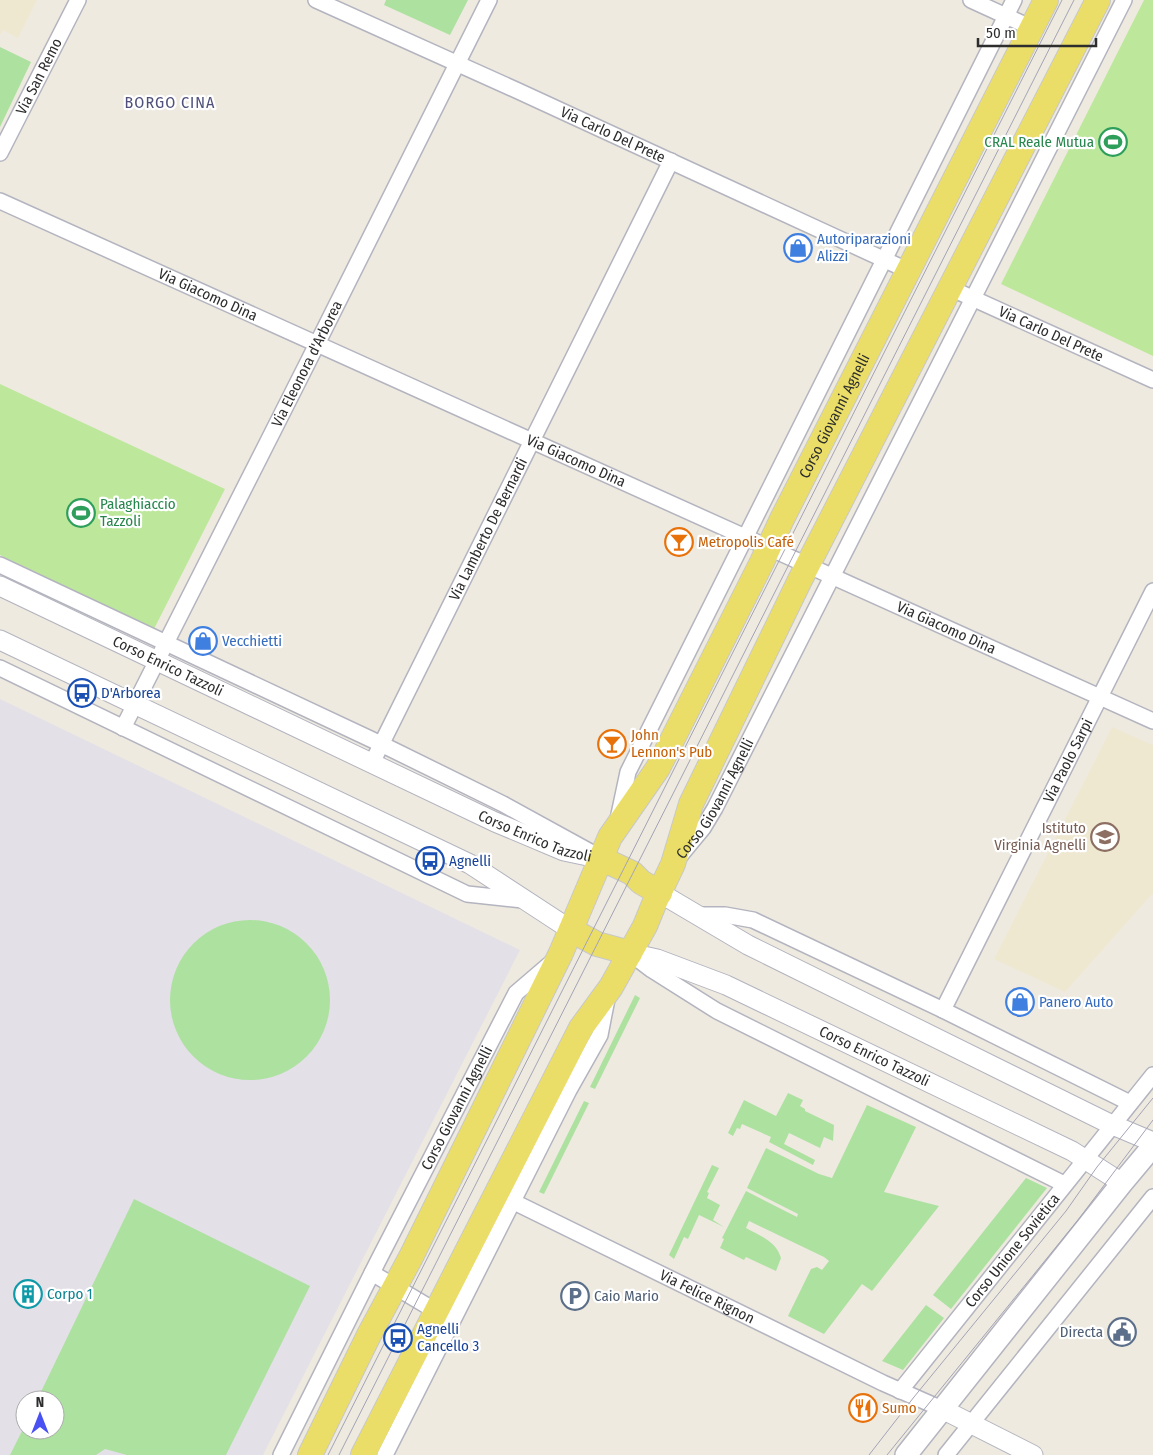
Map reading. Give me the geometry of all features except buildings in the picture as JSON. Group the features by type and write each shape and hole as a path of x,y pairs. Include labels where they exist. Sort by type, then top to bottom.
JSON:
{"main road":[{"name":"Corso Giovanni Agnelli","path":"310,1455 369,1334 396,1287 558,957 610,838 658,768 782,519 1046,0"},
{"name":"Corso Giovanni Agnelli","path":"630,954 673,864 691,804 808,565 961,293 1082,58 1098,0"},
{"path":"602,858 632,873 641,882 660,893"},
{"path":"363,1455 445,1317 581,1028 608,991 630,954 597,944 570,930"},
{"path":"906,1455 1153,1146"}],"street":[{"name":"Via San Remo","path":"0,153 78,0"},
{"name":"Via Carlo Del Prete","path":"316,0 909,271"},
{"name":"Via Eleonora d'Arborea","path":"122,728 318,343 489,0"},
{"path":"971,0 1032,28"},
{"name":"Corso Giovanni Agnelli","path":"616,829 628,772 1014,0"},
{"name":"Corso Giovanni Agnelli","path":"1082,58 1124,0"},
{"name":"Via Lamberto De Bernardi","path":"372,763 671,161"},
{"name":"Via Giacomo Dina","path":"0,201 1153,721"},
{"name":"Via Carlo Del Prete","path":"961,293 1153,380"},
{"name":"Corso Giovanni Agnelli","path":"673,864 704,828 832,576 961,293"},
{"name":"Corso Enrico Tazzoli","path":"0,565 372,763 495,822 564,851 602,858"},
{"name":"Corso Enrico Tazzoli","path":"0,586 382,744 572,840 602,858"},
{"name":"Via Paolo Sarpi","path":"943,1010 1153,591"},
{"path":"0,640 470,864 570,930"},
{"path":"0,668 467,894 524,900"},
{"path":"660,893 748,945 1112,1125 1153,1142"},
{"path":"697,915 724,915 753,920 943,1010 1130,1103"},
{"name":"Corso Enrico Tazzoli","path":"630,954 657,960 726,985 1059,1145 1122,1183"},
{"name":"Corso Enrico Tazzoli","path":"630,954 717,1011 1064,1184"},
{"name":"Corso Giovanni Agnelli","path":"281,1455 516,993 558,957"},
{"path":"385,1455 445,1317 514,1202 569,1090 600,1035 608,991"},
{"name":"Corso Unione Sovietica","path":"900,1391 1153,1074"},
{"path":"946,1455 969,1424 1147,1214 1153,1197"},
{"name":"Via Felice Rignon","path":"514,1202 900,1391"},
{"path":"372,1273 445,1317"},
{"path":"900,1391 942,1409 1033,1455"}],"shaded area":[{"path":"0,0 37,0 18,38 3,30 0,35"},
{"path":"0,699 520,950 263,1455 0,1455"},
{"name":"Istituto Virginia Agnelli","path":"1112,727 1153,745 1153,893 1065,992 994,959"}],"green space":[{"path":"386,0 468,0 450,35 384,5"},
{"name":"CRAL Reale Mutua","path":"1144,0 1153,0 1153,356 1001,284"},
{"path":"0,47 31,62 0,127"},
{"name":"Palaghiaccio Tazzoli","path":"0,384 225,489 154,629 0,555"},
{"path":"242,920 258,920 281,926 307,943 324,969 330,992 330,1008 324,1031 307,1057 281,1074 258,1080 242,1080 219,1074 199,1062 188,1051 176,1031 170,1008 170,992 176,969 188,949 199,938 219,926"},
{"path":"635,995 640,998 595,1089 590,1087"},
{"path":"788,1093 803,1100 800,1106 805,1111 834,1125 833,1141 824,1137 820,1148 789,1133 784,1144 815,1160 813,1165 769,1142 771,1137 742,1124 740,1129 737,1128 733,1136 728,1133 744,1100 776,1116"},
{"path":"584,1101 589,1103 544,1194 539,1192"},
{"path":"867,1105 916,1127 884,1192 939,1206 872,1291 862,1284 824,1334 788,1316 811,1269 817,1267 822,1270 829,1261 749,1221 746,1228 767,1240 779,1252 781,1258 776,1271 746,1257 744,1260 720,1248 724,1239 722,1238 746,1191 797,1217 798,1214 747,1188 766,1148 819,1174 832,1178"},
{"path":"712,1165 719,1168 707,1192 709,1193 707,1198 720,1205 713,1220 724,1227 699,1215 688,1239 684,1237 674,1259 669,1255"},
{"path":"1026,1178 1047,1188 951,1309 933,1295"},
{"path":"134,1199 310,1286 226,1455 127,1455 105,1449 96,1455 10,1455 18,1440 65,1440 65,1390 42,1390"},
{"path":"926,1305 944,1318 903,1370 882,1361"}],"tram line":[{"path":"328,1455 1062,0"},
{"path":"339,1455 1074,0"},
{"path":"869,1455 1066,1211 1097,1167 1153,1098"},
{"path":"887,1455 1078,1220 1153,1120"}],"place":[{"name":"CRAL Reale Mutua","path":"1113,142"},
{"name":"Autoriparazioni Alizzi","path":"798,248"},
{"name":"Palaghiaccio Tazzoli","path":"81,513"},
{"name":"Metropolis Café","path":"679,542"},
{"name":"Vecchietti","path":"203,641"},
{"name":"D'Arborea","path":"82,693"},
{"name":"John Lennon's Pub","path":"612,744"},
{"name":"Istituto Virginia Agnelli","path":"1105,837"},
{"name":"Agnelli","path":"430,861"},
{"name":"Panero Auto","path":"1020,1002"},
{"name":"Corpo 1","path":"28,1294"},
{"name":"Caio Mario","path":"575,1296"},
{"name":"Directa","path":"1122,1332"},
{"name":"Agnelli Cancello 3","path":"398,1338"},
{"name":"Sumo","path":"863,1408"}],"district":[{"name":"BORGO CINA","path":"170,102"}]}
